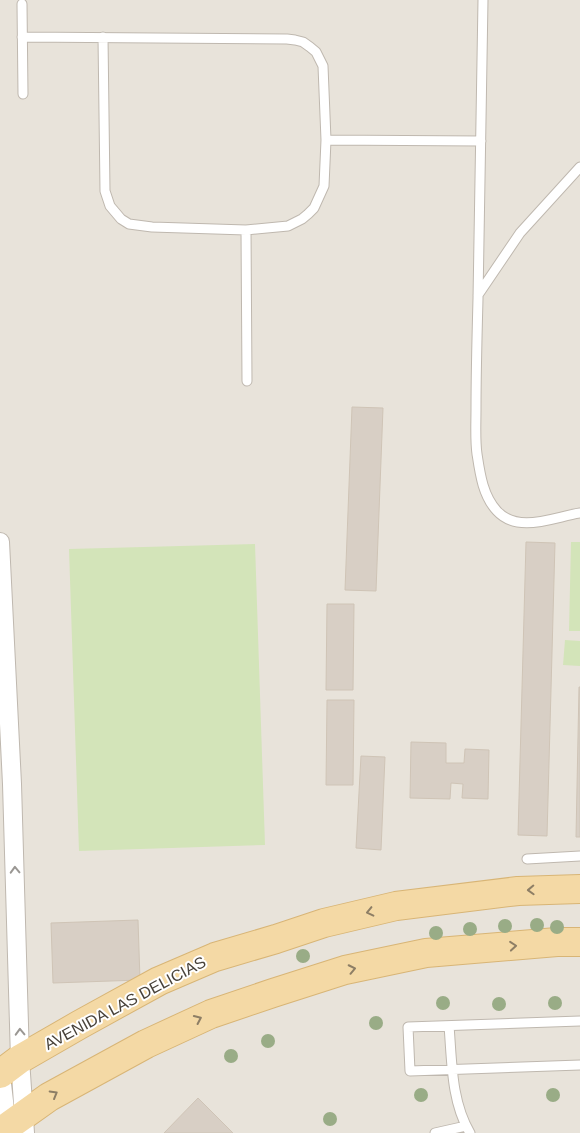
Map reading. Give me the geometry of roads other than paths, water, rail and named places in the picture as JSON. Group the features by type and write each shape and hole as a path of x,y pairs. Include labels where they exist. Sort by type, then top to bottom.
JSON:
{"main road":[{"name":"AVENIDA LAS DELICIAS","path":"5,1068 160,981 215,956 324,923 396,906 518,891 580,889"},
{"path":"14,1126 49,1097 146,1044 211,1014 345,970 426,953 557,942 580,942"}],"street":[{"path":"0,542 6,783 5,1068 14,1126"},
{"path":"5,1068 14,1126"}],"lane":[{"path":"483,0 476,453 488,498 502,515 519,522 535,522 580,514"},
{"path":"22,4 23,94"},
{"path":"22,37 287,39 303,42 316,52 323,66 326,140 324,186 314,208 302,219 288,226 246,230 152,227 128,224 115,213 107,199 104,184 103,38"},
{"path":"326,140 481,140"},
{"path":"478,295 520,232 580,167"},
{"path":"246,230 247,381"},
{"path":"527,859 580,856"},
{"path":"580,1021 408,1027 410,1071 580,1065"},
{"path":"435,1133 468,1130 456,1096 449,1026"}]}
